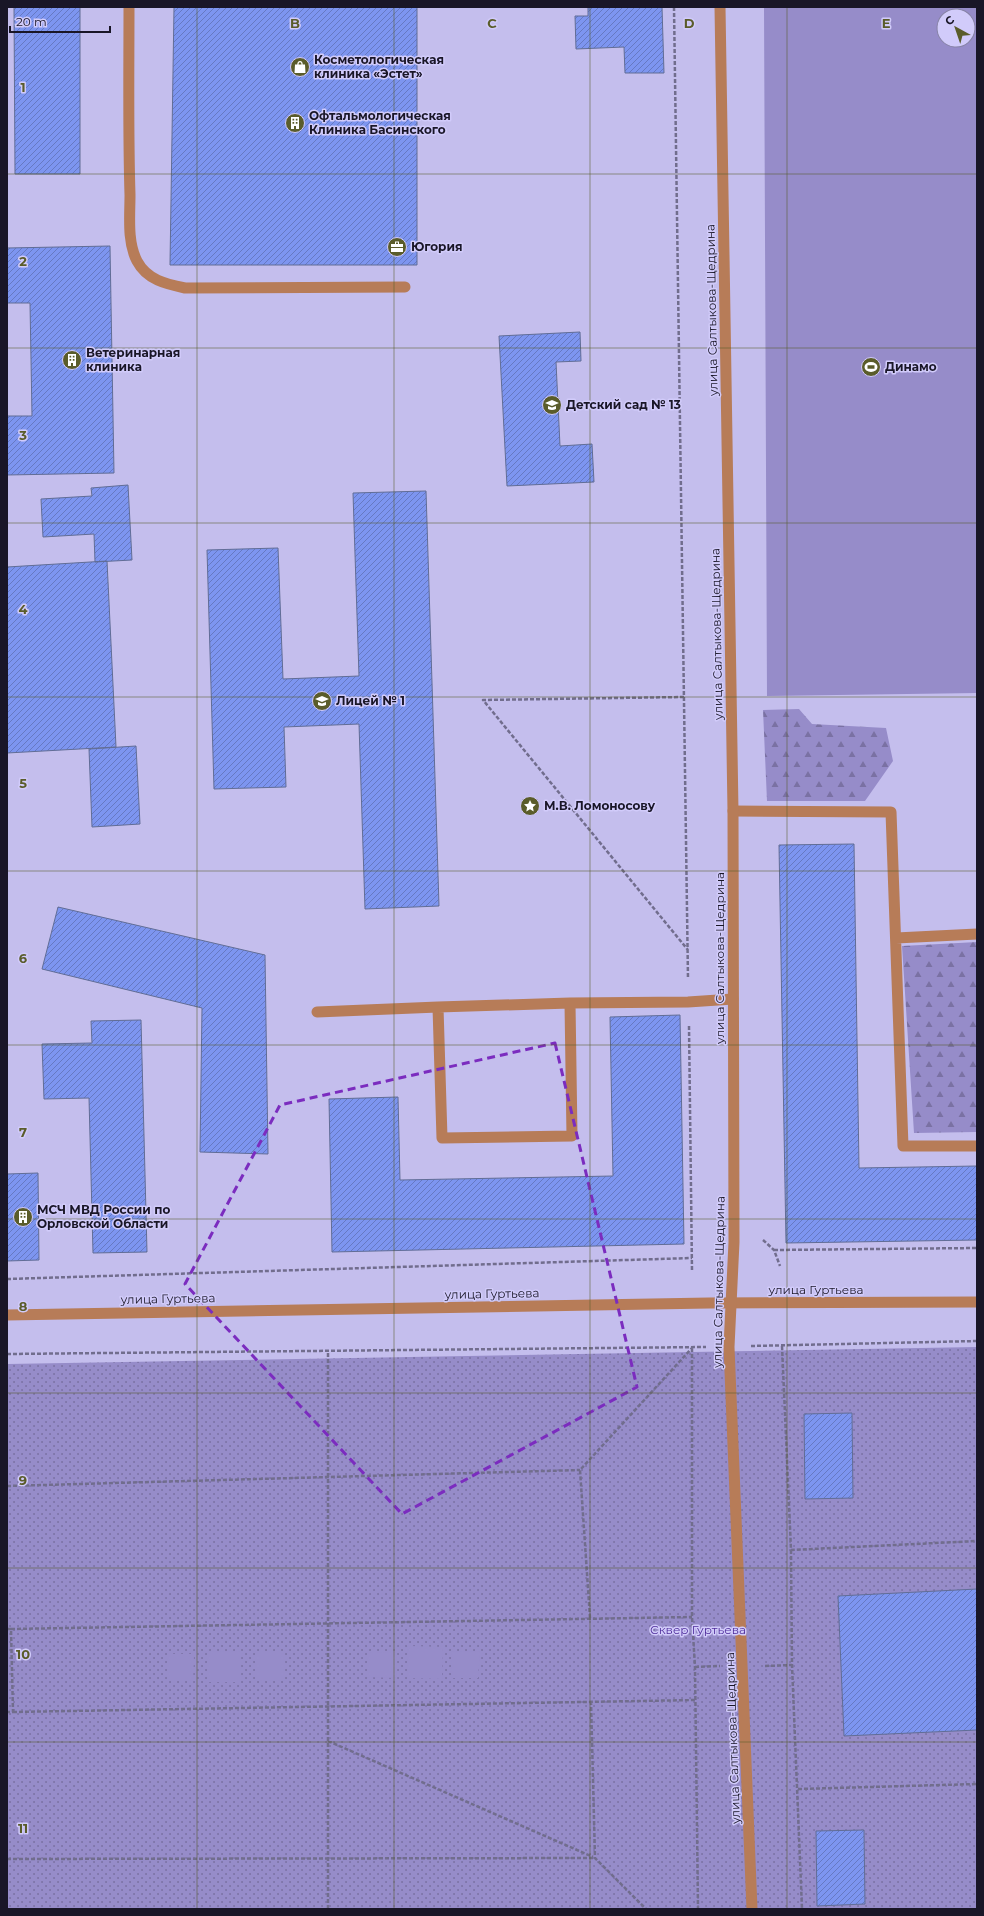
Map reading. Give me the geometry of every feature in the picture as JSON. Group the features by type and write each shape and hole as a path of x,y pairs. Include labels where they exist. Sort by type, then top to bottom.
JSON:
{"street":[{"path":"129,7 129,156 131,235 137,261 144,270 153,279 166,284 185,288 405,287"},
{"name":"улица Салтыкова-Щедрина","path":"720,7 733,811 734,1242 729,1347 752,1909"},
{"path":"733,811 891,812 903,1146 977,1146"},
{"path":"896,938 977,934"},
{"path":"317,1012 570,1003 733,1000"},
{"path":"438,1007 442,1138 572,1136 570,1003"},
{"name":"улица Гуртьева","path":"7,1315 731,1304 977,1302"}],"path":[{"path":"674,7 692,1271"},
{"path":"684,697 483,700 688,950"},
{"path":"763,1240 774,1250 780,1266"},
{"path":"774,1250 977,1248"},
{"path":"7,1279 692,1258"},
{"path":"802,1909 792,1665 791,1550 782,1346 977,1341"},
{"path":"7,1354 692,1348"},
{"path":"7,1486 580,1470 692,1348"},
{"path":"692,1348 692,1617 696,1700 698,1909"},
{"path":"328,1351 328,1909"},
{"path":"580,1470 590,1618"},
{"path":"791,1550 977,1541"},
{"path":"7,1629 692,1617"},
{"path":"11,1629 13,1712"},
{"path":"7,1712 591,1700 696,1700"},
{"path":"591,1700 595,1858"},
{"path":"328,1741 595,1858 646,1909"},
{"path":"798,1789 977,1784"},
{"path":"7,1859 595,1858"}],"highlighted area":[{"path":"555,1043 637,1387 402,1514 185,1284 280,1105"}],"green space":[{"name":"Динамо","path":"764,7 977,7 977,693 767,696"},
{"path":"799,709 812,724 886,728 893,761 865,801 767,801 763,710"},
{"path":"977,942 977,1132 914,1133 902,946"},
{"name":"Сквер Гуртьева","path":"977,1347 977,1909 7,1909 7,1364"},
{"path":"408,1646 443,1647 442,1679 407,1678"},
{"path":"240,1651 240,1682 208,1682 208,1652"},
{"path":"452,1651 480,1652 478,1678 451,1678"},
{"path":"367,1652 397,1653 396,1678 367,1677"},
{"path":"255,1653 285,1653 285,1680 255,1681"},
{"path":"168,1654 194,1654 193,1679 168,1679"}],"building":[{"path":"14,7 80,7 80,174 15,174"},
{"name":"Офтальмологическая Клиника Басинского","path":"174,7 417,7 417,265 170,265"},
{"path":"588,7 662,7 664,73 625,73 624,47 576,49 575,16 588,16"},
{"name":"Ветеринарная клиника","path":"110,246 114,473 7,475 7,416 32,416 30,303 7,303 7,248"},
{"path":"580,332 581,361 556,362 560,446 592,444 594,482 507,486 499,336"},
{"path":"128,485 132,560 95,562 94,534 43,537 41,499 92,496 91,488"},
{"name":"Лицей № 1","path":"426,491 439,906 365,909 359,724 284,727 286,787 214,789 207,550 278,548 283,679 359,676 353,493"},
{"path":"107,561 116,747 7,753 7,567"},
{"path":"136,746 140,824 92,827 89,749"},
{"path":"854,844 859,1168 977,1166 977,1240 786,1243 779,845"},
{"path":"58,907 265,955 268,1154 200,1152 202,1008 42,969"},
{"path":"680,1015 684,1244 332,1252 329,1099 398,1097 400,1180 613,1176 610,1017"},
{"path":"141,1020 147,1252 93,1253 89,1098 44,1099 42,1044 92,1043 91,1021"},
{"name":"МСЧ МВД России по Орловской Области","path":"38,1173 39,1260 7,1261 7,1174"},
{"path":"852,1413 853,1498 805,1499 804,1414"},
{"path":"977,1589 977,1730 844,1736 838,1596"},
{"path":"864,1830 865,1904 817,1906 816,1831"}],"place":[{"name":"Косметологическая клиника «Эстет»","path":"300,67"},
{"name":"Офтальмологическая Клиника Басинского","path":"295,123"},
{"name":"Югория","path":"397,247"},
{"name":"Ветеринарная клиника","path":"72,360"},
{"name":"Динамо","path":"871,367"},
{"name":"Детский сад № 13","path":"552,405"},
{"name":"Лицей № 1","path":"322,701"},
{"name":"М.В. Ломоносову","path":"530,806"},
{"name":"МСЧ МВД России по Орловской Области","path":"23,1217"}]}
